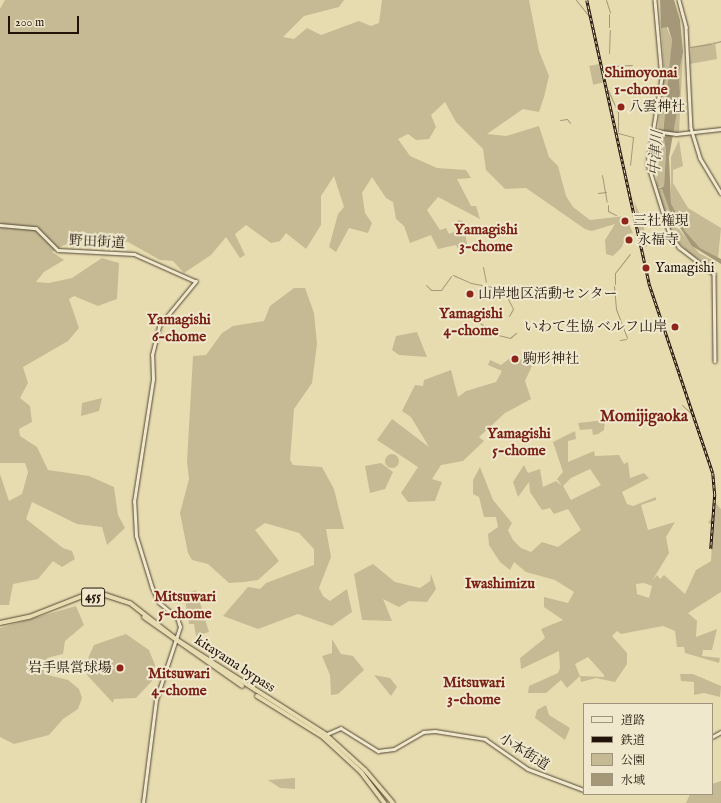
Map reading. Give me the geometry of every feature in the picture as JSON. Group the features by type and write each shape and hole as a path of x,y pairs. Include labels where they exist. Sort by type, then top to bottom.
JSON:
{"highway":[{"name":"kitayama bypass","path":"0,624 29,617 72,597 105,595 130,603 177,641 324,736 360,765 393,803"},
{"name":"kitayama bypass","path":"324,736 361,772 384,803"}],"street":[{"path":"655,0 662,69 656,132 648,164 664,222 679,247 714,274 715,361"},
{"path":"679,0 686,27 688,106 692,133 703,164 721,193"},
{"path":"656,132 678,134 721,129"},
{"name":"野田街道","path":"0,225 36,228 58,250 134,254 196,281 159,326 152,355 152,379 134,502 138,545 155,595 177,618 180,627 177,641"},
{"path":"144,803 156,700 177,641"},
{"name":"小本街道","path":"324,736 341,728 378,751 394,749 422,732 435,730 485,739 528,769 583,790"}],"green space":[{"path":"5,0 344,0 339,7 304,16 283,37 294,39 307,28 321,35 359,21 371,26 379,23 382,0 529,0 539,51 549,76 544,97 539,112 523,109 487,134 506,136 539,126 549,157 558,166 566,196 573,207 590,220 625,216 633,233 627,234 622,247 613,256 606,254 605,240 615,224 592,231 585,229 526,188 505,189 486,170 483,149 456,122 445,102 431,115 436,127 429,139 416,140 408,134 398,139 410,156 437,168 466,170 471,178 457,179 471,206 476,206 480,219 438,197 427,210 440,230 446,228 449,234 456,231 458,220 463,221 468,249 459,251 456,245 438,249 431,235 410,243 404,226 396,219 393,202 386,198 372,177 362,193 365,213 372,223 368,233 349,228 336,252 329,247 338,214 344,207 334,176 321,196 321,225 306,249 286,233 280,241 271,243 246,225 235,234 245,255 240,258 226,237 211,255 184,273 173,261 160,260 128,242 118,241 113,233 64,245 52,252 64,260 44,272 36,282 49,283 72,278 102,258 119,263 117,299 98,306 74,296 69,299 79,328 68,341 23,367 28,383 20,398 30,406 32,422 19,429 20,436 37,447 48,470 89,476 114,487 118,515 125,528 107,545 102,527 77,524 32,502 26,519 63,548 72,551 75,559 62,567 53,561 38,579 13,584 9,605 0,605 0,474 9,501 22,494 28,472 25,463 0,463 0,9"},
{"path":"666,26 672,40 663,132 658,129 664,67 661,28"},
{"path":"715,42 717,59 690,64 691,47"},
{"path":"683,52 679,133 672,133 680,94 679,73"},
{"path":"599,64 603,83 593,85 589,66"},
{"path":"659,133 663,133 666,150 664,186 656,188"},
{"path":"679,140 683,166 673,170 673,183 688,208 721,228 718,258 700,248 685,231 671,203 671,157"},
{"path":"662,188 678,228 699,253 716,262 714,269 689,253 673,236 656,189"},
{"path":"634,201 643,222 647,247 642,247"},
{"path":"294,288 305,288 314,313 317,344 312,383 294,409 290,460 293,465 322,467 334,489 344,529 326,529 331,557 319,588 323,596 330,601 347,589 352,612 332,626 298,614 258,629 223,616 248,587 260,589 266,583 314,565 314,549 299,533 265,523 255,530 279,561 258,580 229,583 208,564 192,560 188,553 180,513 189,479 187,462 193,356 206,355 222,333 233,326 264,321 270,306"},
{"path":"417,332 427,357 399,355 392,350 396,336"},
{"path":"514,355 532,366 525,381 531,399 505,413 479,437 484,441 463,461 441,465 432,479 442,482 435,501 408,502 401,493 418,467 377,440 392,419 429,447 411,417 402,411 415,385 423,386 424,380 451,370 458,397 466,391 496,382 502,371 488,365 490,360 501,365"},
{"path":"102,398 99,411 81,416 82,403"},
{"path":"605,420 604,430 593,435 592,429 580,430 578,423"},
{"path":"575,431 576,439 568,441 568,462 594,451 595,456 619,455 624,464 628,462 630,478 644,473 649,478 622,492 627,504 633,506 656,497 656,500 641,505 648,530 675,522 666,537 669,553 652,581 657,575 660,579 664,575 685,594 696,570 711,561 713,527 708,522 714,516 715,502 721,509 721,592 688,613 697,621 696,637 717,629 712,650 703,650 702,656 720,658 719,663 685,653 684,647 677,647 675,631 663,626 621,634 617,631 612,636 627,653 627,664 615,682 596,678 581,682 580,676 567,688 561,680 546,693 528,693 529,686 558,673 560,668 559,651 521,669 520,658 545,638 541,629 563,620 544,607 544,597 568,603 574,592 555,580 526,572 514,562 510,570 500,562 489,545 488,534 498,527 496,517 484,517 479,497 473,494 473,480 480,467 493,500 512,523 508,530 513,540 521,548 531,552 542,542 558,547 581,530 568,509 554,514 550,508 542,510 530,492 529,482 518,497 513,482 524,465 528,473 540,469 543,487 556,481 562,486 557,479 563,472 553,442","holes":["590,469 601,485 571,500 563,486 571,478","644,583 652,586 649,598 637,594 636,584","588,657 604,675 604,677 580,676 575,664"]},
{"path":"389,454 395,454 399,458 399,464 395,468 389,468 385,464 385,458"},
{"path":"381,463 393,472 385,489 370,493 365,466"},
{"path":"373,564 395,582 420,588 430,581 431,574 436,589 427,602 409,601 399,607 383,599 392,621 362,620 354,574"},
{"path":"196,590 209,632 196,636 194,624 189,624 184,594"},
{"path":"76,606 84,625 65,641 63,654 47,658 44,674 68,680 79,689 82,698 78,709 63,719 49,735 14,744 0,737 0,628"},
{"name":"岩手県営球場","path":"126,634 149,650 155,665 152,681 136,698 114,699 113,703 87,675 85,665 94,645"},
{"path":"332,639 341,654 353,656 364,670 338,694 331,695 330,675 322,656 332,653"},
{"path":"680,674 693,674 721,686 720,697 704,693 694,695 694,682 681,681"},
{"path":"374,675 390,678 397,687 391,696"},
{"path":"546,705 549,715 570,728 565,740 535,718 537,710"},
{"path":"295,778 295,789 280,788 268,780"},
{"path":"721,781 721,803 686,803 690,795 713,795 713,784"}],"water":[{"path":"660,0 674,0 680,20 683,52 679,73 680,94 669,157 671,203 685,231 700,248 721,259 721,264 692,246 671,214 662,189 658,189 664,186 666,150 663,134 672,40 668,27 661,28"}],"waterway":[{"path":"576,0 589,16"},
{"path":"606,0 610,12"},
{"path":"609,14 609,27"},
{"path":"609,53 610,30"},
{"path":"714,43 721,41"},
{"path":"690,47 711,44"},
{"path":"613,66 632,65"},
{"path":"608,90 618,112 618,131"},
{"path":"560,120 567,119 570,123"},
{"path":"618,133 633,137 630,165"},
{"path":"602,175 607,202"},
{"path":"598,193 606,192"},
{"path":"608,205 608,211 616,215"},
{"path":"615,284 615,273 630,254"},
{"path":"483,267 486,282"},
{"path":"453,275 471,283 503,289 513,309 509,316"},
{"path":"426,285 431,290 441,290 451,276"},
{"path":"614,286 616,309 627,338"},
{"path":"480,323 494,334 510,338 516,333"},
{"path":"620,340 626,339"},
{"path":"682,405 693,415"}],"railway":[{"path":"587,0 650,286 713,473 715,494 711,549"}],"place":[{"name":"八雲神社","path":"621,107"},
{"name":"三社権現","path":"625,221"},
{"name":"永福寺","path":"629,240"},
{"name":"Yamagishi","path":"646,268"},
{"name":"山岸地区活動センター","path":"470,294"},
{"name":"いわて生協 ベルフ山岸","path":"675,327"},
{"name":"駒形神社","path":"515,359"},
{"name":"岩手県営球場","path":"120,668"}],"district":[{"name":"Shimoyonai 1-chome","path":"641,80"},
{"name":"Yamagishi 3-chome","path":"486,238"},
{"name":"Yamagishi 4-chome","path":"471,322"},
{"name":"Yamagishi 6-chome","path":"179,328"},
{"name":"Momijigaoka","path":"644,417"},
{"name":"Yamagishi 5-chome","path":"519,442"},
{"name":"Iwashimizu","path":"500,584"},
{"name":"Mitsuwari 5-chome","path":"185,604"},
{"name":"Mitsuwari 4-chome","path":"179,682"},
{"name":"Mitsuwari 3-chome","path":"474,690"}],"water label":[{"name":"中津川","path":"656,153"}]}
